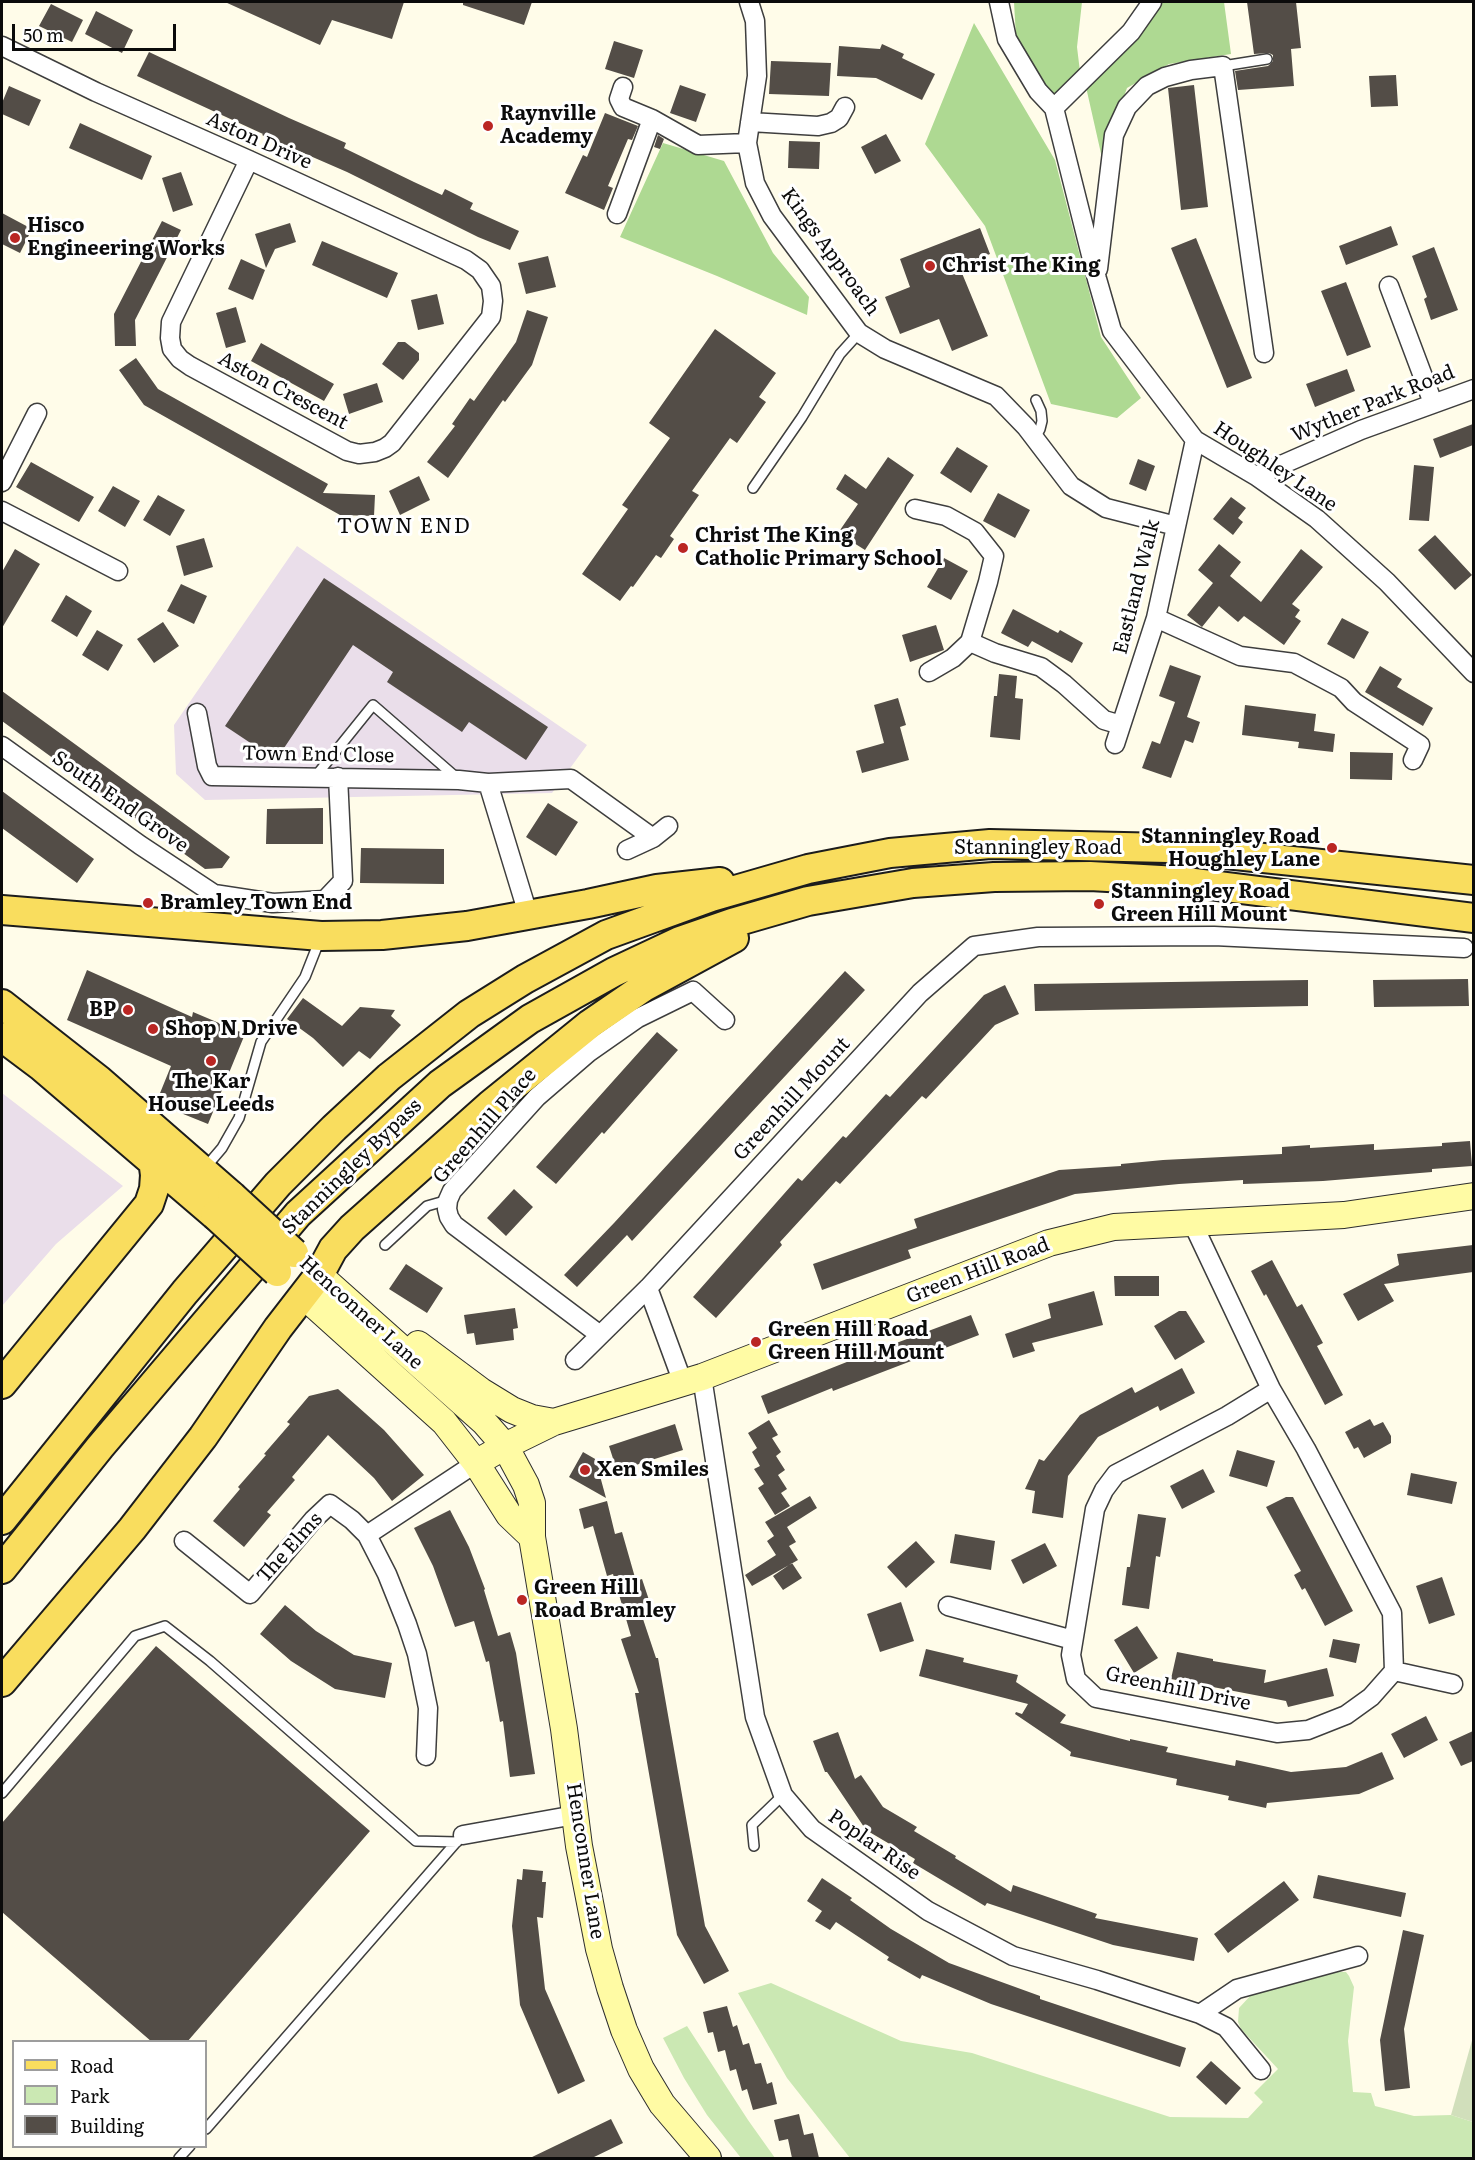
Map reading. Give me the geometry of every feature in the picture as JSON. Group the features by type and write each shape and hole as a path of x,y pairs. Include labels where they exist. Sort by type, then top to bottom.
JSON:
{"main road":[{"name":"Stanningley Road","path":"783,875 890,853 990,844 1168,848 1473,880"},
{"path":"2,910 321,936 382,935 467,926 657,889 783,875"},
{"name":"Stanningley Bypass","path":"2,1520 184,1292 278,1184 388,1077 470,1014 525,979 606,935 711,897 783,875"},
{"name":"Stanningley Road","path":"808,901 913,883 994,877 1090,876 1178,881 1473,918"},
{"path":"2,1682 132,1529 203,1437 278,1328 312,1285 333,1249 352,1228 490,1105 590,1024 644,987 695,958 808,901"},
{"name":"Stanningley Bypass","path":"2,1569 100,1447 298,1214 440,1084 530,1019 614,972 680,941 808,901"},
{"name":"Henconner Lane","path":"2,1004 99,1080 203,1170 224,1205"},
{"name":"Henconner Lane","path":"2,1037 42,1067 153,1160 224,1205 312,1285"},
{"path":"2,1383 148,1204 154,1189 153,1160"}],"street":[{"name":"Kings Approach","path":"749,2 755,21 757,76 747,144 754,183 772,216 859,333 885,349 996,396 1035,438 1071,486 1106,508 1176,526"},
{"name":"Houghley Lane","path":"999,2 1007,39 1038,91 1054,108 1112,331 1195,440 1256,476 1317,519 1387,582 1473,671"},
{"path":"1054,108 1131,32 1152,2"},
{"name":"Aston Drive","path":"2,45 96,92 466,260 480,270 491,286"},
{"path":"1097,279 1114,135 1127,107 1147,86 1165,77 1191,69 1223,66 1264,353"},
{"path":"623,87 619,99 623,107 652,118 699,145 747,144"},
{"path":"750,122 818,126 831,123 839,118 845,107"},
{"path":"617,214 652,118"},
{"name":"Aston Crescent","path":"249,160 171,322 172,349 190,366 347,452 359,454 375,452 392,443 491,317 493,301 491,286"},
{"path":"1389,286 1433,403"},
{"name":"Wyther Park Road","path":"1256,476 1361,430 1473,389"},
{"path":"2,482 37,413"},
{"name":"Eastland Walk","path":"1115,744 1156,618 1195,440"},
{"path":"915,510 946,516 975,532 994,556 970,642 953,658 929,672"},
{"path":"2,511 118,571"},
{"path":"1156,618 1240,656 1294,663 1341,688 1354,702 1420,745 1413,760"},
{"path":"970,642 995,653 1041,667 1104,720 1121,724"},
{"name":"Town End Close","path":"197,713 207,766 212,776 459,780 488,783 571,778 653,838"},
{"name":"South End Grove","path":"2,746 140,845 214,894 273,903 325,900 343,881 338,777"},
{"path":"488,783 528,914"},
{"path":"627,850 653,838 668,826"},
{"name":"Greenhill Mount","path":"575,1360 648,1288 920,993 974,946 1038,937 1214,936 1464,948"},
{"name":"Greenhill Place","path":"600,1335 454,1225 448,1217 448,1200 452,1191 537,1097 588,1053 638,1018 693,991 725,1020"},
{"name":"Green Hill Road","path":"504,1446 554,1422 693,1380 1049,1243 1114,1227 1344,1215 1473,1196"},
{"path":"1192,1222 1271,1389 1306,1449 1392,1613 1394,1671 1453,1684"},
{"name":"Henconner Lane","path":"312,1285 376,1324 484,1422 504,1446 526,1485 531,1503 532,1537 564,1729 575,1815 599,1949 624,2030 641,2069 662,2104 700,2156"},
{"name":"Henconner Lane","path":"312,1285 444,1422 476,1463 509,1515 532,1537"},
{"path":"648,1288 693,1380"},
{"path":"376,1324 414,1341 481,1391 512,1410 532,1418 554,1422"},
{"name":"Poplar Rise","path":"693,1380 754,1717 783,1795 812,1829 928,1911 1013,1956 1097,1980 1200,2014 1226,2027 1261,2070"},
{"name":"Greenhill Drive","path":"1271,1389 1227,1416 1116,1474 1104,1490 1095,1509 1073,1640 1071,1655 1076,1679 1096,1698 1277,1733 1308,1730 1346,1715 1371,1697 1394,1671"},
{"path":"367,1535 504,1446"},
{"name":"The Elms","path":"184,1541 250,1594 313,1520 330,1504 352,1520 367,1535 387,1574 417,1654 428,1708 426,1756"},
{"path":"948,1606 1073,1640"},
{"path":"460,1838 575,1815"},
{"path":"1200,2014 1237,1989 1358,1956"}],"lane":[{"path":"1223,66 1268,59"},
{"path":"753,488 802,417 840,354 859,333"},
{"path":"1035,438 1042,421 1036,400"},
{"path":"315,777 373,705 459,780"},
{"path":"203,1170 222,1148 239,1118 261,1042 305,977 321,936"},
{"path":"385,1245 426,1206 448,1200"},
{"path":"2,1792 135,1636 165,1626 210,1661 416,1841 460,1838"},
{"path":"754,1846 752,1825 783,1795"},
{"path":"207,2127 460,1838"}],"shaded area":[{"path":"297,546 587,745 552,793 205,800 176,774 174,725"},
{"path":"2,1093 123,1186 56,1244 2,1306"}],"green space":[{"path":"1014,2 1082,2 1077,47 1081,80 1054,108 1017,55"},
{"path":"1161,2 1224,2 1231,54 1169,64 1127,88 1102,158 1086,87 1139,38"},
{"path":"974,23 1055,160 1101,337 1141,398 1117,418 1051,404 985,226 925,144"},
{"path":"663,143 724,161 773,253 809,297 807,315 620,237"},
{"path":"1346,1972 1354,1987 1348,2041 1353,2092 1371,2093 1375,2106 1414,2116 1451,2115 1473,2122 1473,2157 850,2158 787,2078 738,1993 771,1983 901,2041 972,2053 1170,2117 1248,2118 1263,2102 1254,2093 1278,2069 1241,2029 1238,2022 1239,2008 1251,1995 1263,1990"},
{"path":"687,2026 775,2158 741,2158 707,2115 663,2038"},
{"path":"1473,2037 1474,2122 1451,2115"}],"building":[{"path":"225,2 404,2 392,39 332,20 320,45"},
{"path":"463,2 532,2 524,25 463,5"},
{"path":"1247,2 1296,2 1301,48 1291,49 1294,86 1238,90 1235,71 1268,66 1273,61 1273,55 1269,53 1254,54"},
{"path":"51,4 83,20 72,42 39,26"},
{"path":"96,11 133,30 122,53 85,34"},
{"path":"614,41 643,50 634,78 605,69"},
{"path":"882,44 904,54 902,58 935,74 922,100 876,78 837,76 839,46 880,49"},
{"path":"149,52 346,143 344,148 414,182 442,195 445,189 473,203 470,209 519,231 510,250 137,76"},
{"path":"771,61 831,63 829,96 769,94"},
{"path":"1396,75 1398,106 1371,107 1369,76"},
{"path":"680,85 706,94 696,122 670,113"},
{"path":"1194,85 1208,207 1181,210 1168,88"},
{"path":"9,86 41,100 29,126 2,114 2,103"},
{"path":"605,113 638,126 632,140 628,139 608,186 613,188 604,210 565,193 583,155 587,157"},
{"path":"80,123 152,156 142,180 69,148"},
{"path":"886,134 901,161 875,174 861,147"},
{"path":"658,135 664,139 660,149 654,147"},
{"path":"789,141 820,142 819,169 788,168"},
{"path":"181,172 193,205 173,212 162,178"},
{"name":"Hisco Engineering Works","path":"2,213 32,229 20,253 2,244"},
{"path":"162,221 181,230 135,320 136,346 115,346 114,314"},
{"path":"290,223 296,242 275,249 266,268 255,234"},
{"path":"1391,226 1398,245 1346,265 1339,246"},
{"path":"980,228 990,254 959,266 988,336 952,351 939,319 900,334 885,297 910,287 900,259"},
{"path":"1196,238 1252,378 1227,388 1171,248"},
{"path":"322,241 398,273 387,298 312,265"},
{"path":"1434,247 1458,310 1431,320 1424,299 1427,297 1412,256"},
{"path":"548,256 556,287 526,294 518,263"},
{"path":"241,259 265,270 253,300 228,289"},
{"path":"1346,282 1371,347 1347,356 1321,291"},
{"path":"437,294 444,324 418,330 411,300"},
{"path":"236,307 246,342 226,348 216,313"},
{"path":"527,310 548,317 532,365 505,402 503,400 448,478 427,462 455,426 452,424 470,398 474,401 516,342"},
{"path":"715,329 776,373 759,397 766,402 737,443 730,438 692,491 699,495 670,536 674,539 661,558 656,555 620,601 582,574 628,509 622,505 670,438 649,423"},
{"path":"398,342 405,342 419,353 419,360 403,380 382,364"},
{"path":"261,343 334,384 324,401 251,361"},
{"path":"136,358 158,389 328,484 323,493 375,495 374,516 340,515 144,405 119,370"},
{"path":"1347,369 1355,391 1315,407 1306,384"},
{"path":"377,383 383,402 349,414 343,394"},
{"path":"1473,424 1473,445 1440,458 1433,439"},
{"path":"957,447 988,466 971,493 940,473"},
{"path":"888,457 914,475 865,550 838,533 858,504 836,489 845,474 866,489"},
{"path":"1138,459 1155,466 1146,491 1129,484"},
{"path":"31,462 94,497 79,522 16,487"},
{"path":"1414,465 1434,467 1429,521 1409,520"},
{"path":"419,476 430,500 400,515 389,491"},
{"path":"113,486 140,501 125,527 98,511"},
{"path":"998,493 1030,510 1015,538 983,521"},
{"path":"158,495 185,510 170,536 143,520"},
{"path":"1231,497 1246,508 1238,518 1243,522 1233,535 1213,519"},
{"path":"1435,535 1472,575 1455,590 1418,550"},
{"path":"204,538 213,567 184,576 176,546"},
{"path":"1219,544 1241,562 1230,576 1261,602 1301,549 1323,567 1292,604 1300,610 1295,617 1301,621 1284,645 1244,616 1238,622 1219,606 1202,627 1187,615 1213,583 1198,570"},
{"path":"15,549 40,564 2,628 2,572"},
{"path":"944,558 968,571 951,600 927,587"},
{"path":"324,578 548,727 526,760 469,722 462,732 387,682 393,672 353,645 276,760 225,726"},
{"path":"181,584 207,596 194,624 167,611"},
{"path":"66,595 92,611 77,637 51,621"},
{"path":"1013,609 1058,633 1060,630 1083,643 1072,663 1032,641 1028,647 1001,633"},
{"path":"1342,618 1369,632 1354,659 1327,644"},
{"path":"163,622 179,646 154,663 137,639"},
{"path":"936,625 944,650 910,662 902,635"},
{"path":"97,630 123,645 108,671 82,655"},
{"path":"1170,665 1201,676 1187,717 1200,722 1193,743 1185,740 1171,778 1142,768 1152,741 1160,744 1175,702 1159,696"},
{"path":"1380,666 1402,679 1397,687 1433,708 1423,726 1365,692"},
{"path":"999,674 1017,676 1015,698 1023,699 1020,740 990,737 994,696 997,696"},
{"path":"2,691 230,857 222,868 205,869 2,721"},
{"path":"898,698 906,725 900,727 909,760 862,773 856,751 884,743 874,705"},
{"path":"1245,705 1316,714 1314,731 1335,734 1333,752 1298,748 1299,742 1242,735"},
{"path":"1350,752 1393,753 1392,780 1350,779"},
{"path":"2,791 94,859 77,883 2,828"},
{"path":"548,803 578,822 556,856 526,837"},
{"path":"323,808 323,844 266,844 267,809"},
{"path":"361,848 444,849 444,884 360,883"},
{"path":"87,970 192,1017 193,1012 245,1034 208,1124 156,1103 171,1066 67,1020"},
{"path":"845,971 865,990 632,1241 627,1235 577,1287 564,1275"},
{"path":"1468,979 1469,1006 1374,1007 1373,980"},
{"path":"1308,980 1308,1006 1035,1011 1034,984"},
{"path":"1005,985 1019,1014 995,1025 926,1099 922,1096 840,1184 836,1181 780,1242 782,1245 716,1318 693,1297 798,1178 802,1181 886,1094 890,1097 984,995"},
{"path":"303,998 342,1026 360,1007 395,1010 391,1016 401,1025 370,1059 359,1051 343,1067 313,1038 287,1019"},
{"path":"657,1032 678,1050 604,1134 602,1132 556,1184 536,1167"},
{"path":"1470,1141 1472,1166 1432,1169 1432,1172 1323,1181 1243,1184 1243,1180 1075,1194 908,1250 911,1258 822,1290 813,1264 917,1228 914,1219 1059,1170 1121,1166 1121,1164 1163,1160 1282,1154 1282,1147 1310,1145 1310,1148 1374,1144 1374,1150 1442,1146 1442,1143"},
{"path":"514,1189 533,1207 506,1236 487,1218"},
{"path":"1473,1245 1473,1272 1384,1284 1394,1301 1358,1321 1343,1294 1399,1265 1397,1254"},
{"path":"1272,1260 1297,1307 1302,1304 1323,1343 1317,1346 1343,1395 1325,1405 1266,1294 1264,1296 1251,1271"},
{"path":"406,1264 443,1288 427,1313 389,1289"},
{"path":"1114,1276 1159,1276 1159,1296 1115,1296"},
{"path":"1094,1291 1103,1325 1032,1343 1035,1351 1013,1358 1005,1334 1051,1318 1048,1304"},
{"path":"515,1308 518,1328 513,1329 514,1340 476,1345 474,1333 467,1334 464,1315"},
{"path":"1179,1311 1186,1311 1205,1342 1175,1360 1154,1326"},
{"path":"971,1315 979,1335 833,1391 832,1388 768,1414 761,1396"},
{"path":"1182,1368 1195,1393 1160,1411 1158,1406 1098,1437 1068,1476 1063,1518 1032,1513 1035,1491 1025,1489 1039,1459 1044,1461 1080,1415 1132,1387 1135,1393"},
{"path":"338,1389 384,1430 424,1475 392,1501 374,1478 328,1435 292,1477 295,1480 267,1512 271,1515 244,1547 213,1521 290,1424 287,1422 309,1396"},
{"path":"1370,1419 1374,1426 1383,1422 1391,1436 1391,1443 1364,1458 1358,1447 1354,1449 1345,1432"},
{"path":"769,1420 778,1435 772,1438 781,1452 776,1456 785,1470 778,1475 787,1489 781,1493 790,1506 775,1515 758,1488 764,1484 754,1469 760,1466 752,1452 757,1448 748,1433"},
{"path":"675,1424 683,1450 617,1471 609,1446"},
{"path":"1237,1450 1275,1461 1267,1487 1229,1476"},
{"name":"Xen Smiles","path":"583,1452 616,1471 600,1476 606,1498 569,1477"},
{"path":"1203,1469 1215,1492 1182,1509 1170,1486"},
{"path":"1411,1473 1457,1482 1452,1504 1407,1495"},
{"path":"810,1496 817,1508 787,1527 796,1542 789,1546 798,1560 752,1586 745,1575 776,1555 767,1541 774,1536 765,1522"},
{"path":"1286,1497 1293,1497 1353,1611 1325,1626 1305,1588 1302,1590 1294,1575 1301,1571 1266,1507"},
{"path":"607,1501 615,1534 622,1532 636,1581 642,1579 654,1615 643,1619 656,1658 658,1658 705,1926 729,1971 704,1984 677,1935 635,1693 639,1693 621,1639 631,1636 613,1574 607,1576 593,1526 584,1529 579,1509"},
{"path":"450,1510 469,1547 485,1589 498,1636 510,1632 516,1653 535,1774 510,1777 503,1721 500,1722 489,1661 486,1662 474,1621 455,1627 433,1566 414,1528"},
{"path":"1138,1514 1166,1518 1160,1557 1156,1556 1149,1609 1122,1605"},
{"path":"955,1534 995,1541 991,1570 950,1563"},
{"path":"916,1541 935,1562 906,1588 887,1567"},
{"path":"1045,1543 1057,1566 1023,1584 1011,1560"},
{"path":"792,1563 802,1578 783,1590 773,1576"},
{"path":"1442,1577 1455,1615 1429,1624 1416,1586"},
{"path":"901,1602 914,1641 880,1652 867,1614"},
{"path":"285,1605 316,1631 354,1655 392,1663 385,1698 335,1689 291,1661 260,1634"},
{"path":"1137,1626 1158,1658 1134,1673 1114,1640"},
{"path":"1333,1639 1360,1644 1356,1663 1329,1657"},
{"path":"156,1646 370,1831 189,2040 150,2040 2,1912 2,1823"},
{"path":"926,1649 964,1658 963,1662 1018,1675 1016,1682 1066,1715 1060,1723 1130,1741 1130,1739 1168,1747 1166,1752 1235,1766 1236,1760 1291,1772 1346,1767 1382,1752 1394,1779 1359,1794 1267,1803 1266,1808 1228,1800 1229,1796 1176,1785 1177,1779 1070,1756 1071,1752 1015,1714 1016,1712 1022,1714 1028,1704 919,1676"},
{"path":"1177,1652 1266,1670 1264,1683 1327,1668 1334,1696 1288,1707 1286,1701 1171,1679"},
{"path":"1426,1716 1438,1740 1404,1758 1391,1734"},
{"path":"1473,1731 1473,1761 1461,1766 1449,1742"},
{"path":"838,1732 855,1779 861,1775 883,1807 917,1827 914,1831 956,1856 955,1858 1011,1892 1013,1885 1097,1914 1095,1918 1198,1938 1194,1961 1113,1945 987,1903 985,1906 913,1863 915,1859 866,1830 825,1772 813,1741"},
{"path":"523,1869 543,1871 542,1882 546,1882 543,1918 537,1917 545,1989 585,2081 558,2094 520,2005 512,1926 517,1879 522,1880"},
{"path":"1318,1875 1406,1893 1401,1917 1313,1898"},
{"path":"822,1878 891,1929 949,1963 1040,1996 1040,1999 1186,2048 1180,2067 991,2004 922,1975 920,1979 887,1960 889,1957 836,1922 830,1930 815,1921 822,1911 807,1901"},
{"path":"1284,1881 1299,1900 1228,1953 1214,1934"},
{"path":"1403,1930 1424,1935 1404,2029 1410,2088 1385,2091 1380,2040"},
{"path":"727,2006 733,2027 737,2025 743,2045 749,2043 755,2064 761,2063 767,2084 772,2082 777,2104 753,2110 747,2089 742,2091 736,2069 730,2071 725,2050 718,2052 713,2032 708,2033 703,2012"},
{"path":"1211,2061 1241,2088 1226,2105 1196,2077"},
{"path":"799,2114 804,2135 813,2133 819,2158 792,2158 788,2139 779,2141 774,2120"},
{"path":"611,2119 623,2143 592,2158 530,2158"}],"place":[{"name":"Raynville Academy","path":"488,126"},
{"name":"Hisco Engineering Works","path":"15,238"},
{"name":"Christ The King","path":"930,266"},
{"name":"Christ The King Catholic Primary School","path":"683,548"},
{"name":"Stanningley Road Houghley Lane","path":"1332,848"},
{"name":"Bramley Town End","path":"148,903"},
{"name":"Stanningley Road Green Hill Mount","path":"1099,904"},
{"name":"BP","path":"128,1010"},
{"name":"Shop N Drive","path":"153,1029"},
{"name":"The Kar House Leeds","path":"211,1061"},
{"name":"Green Hill Road Green Hill Mount","path":"756,1342"},
{"name":"Xen Smiles","path":"585,1470"},
{"name":"Green Hill Road Bramley","path":"522,1600"}],"district":[{"name":"TOWN END","path":"404,527"}]}
